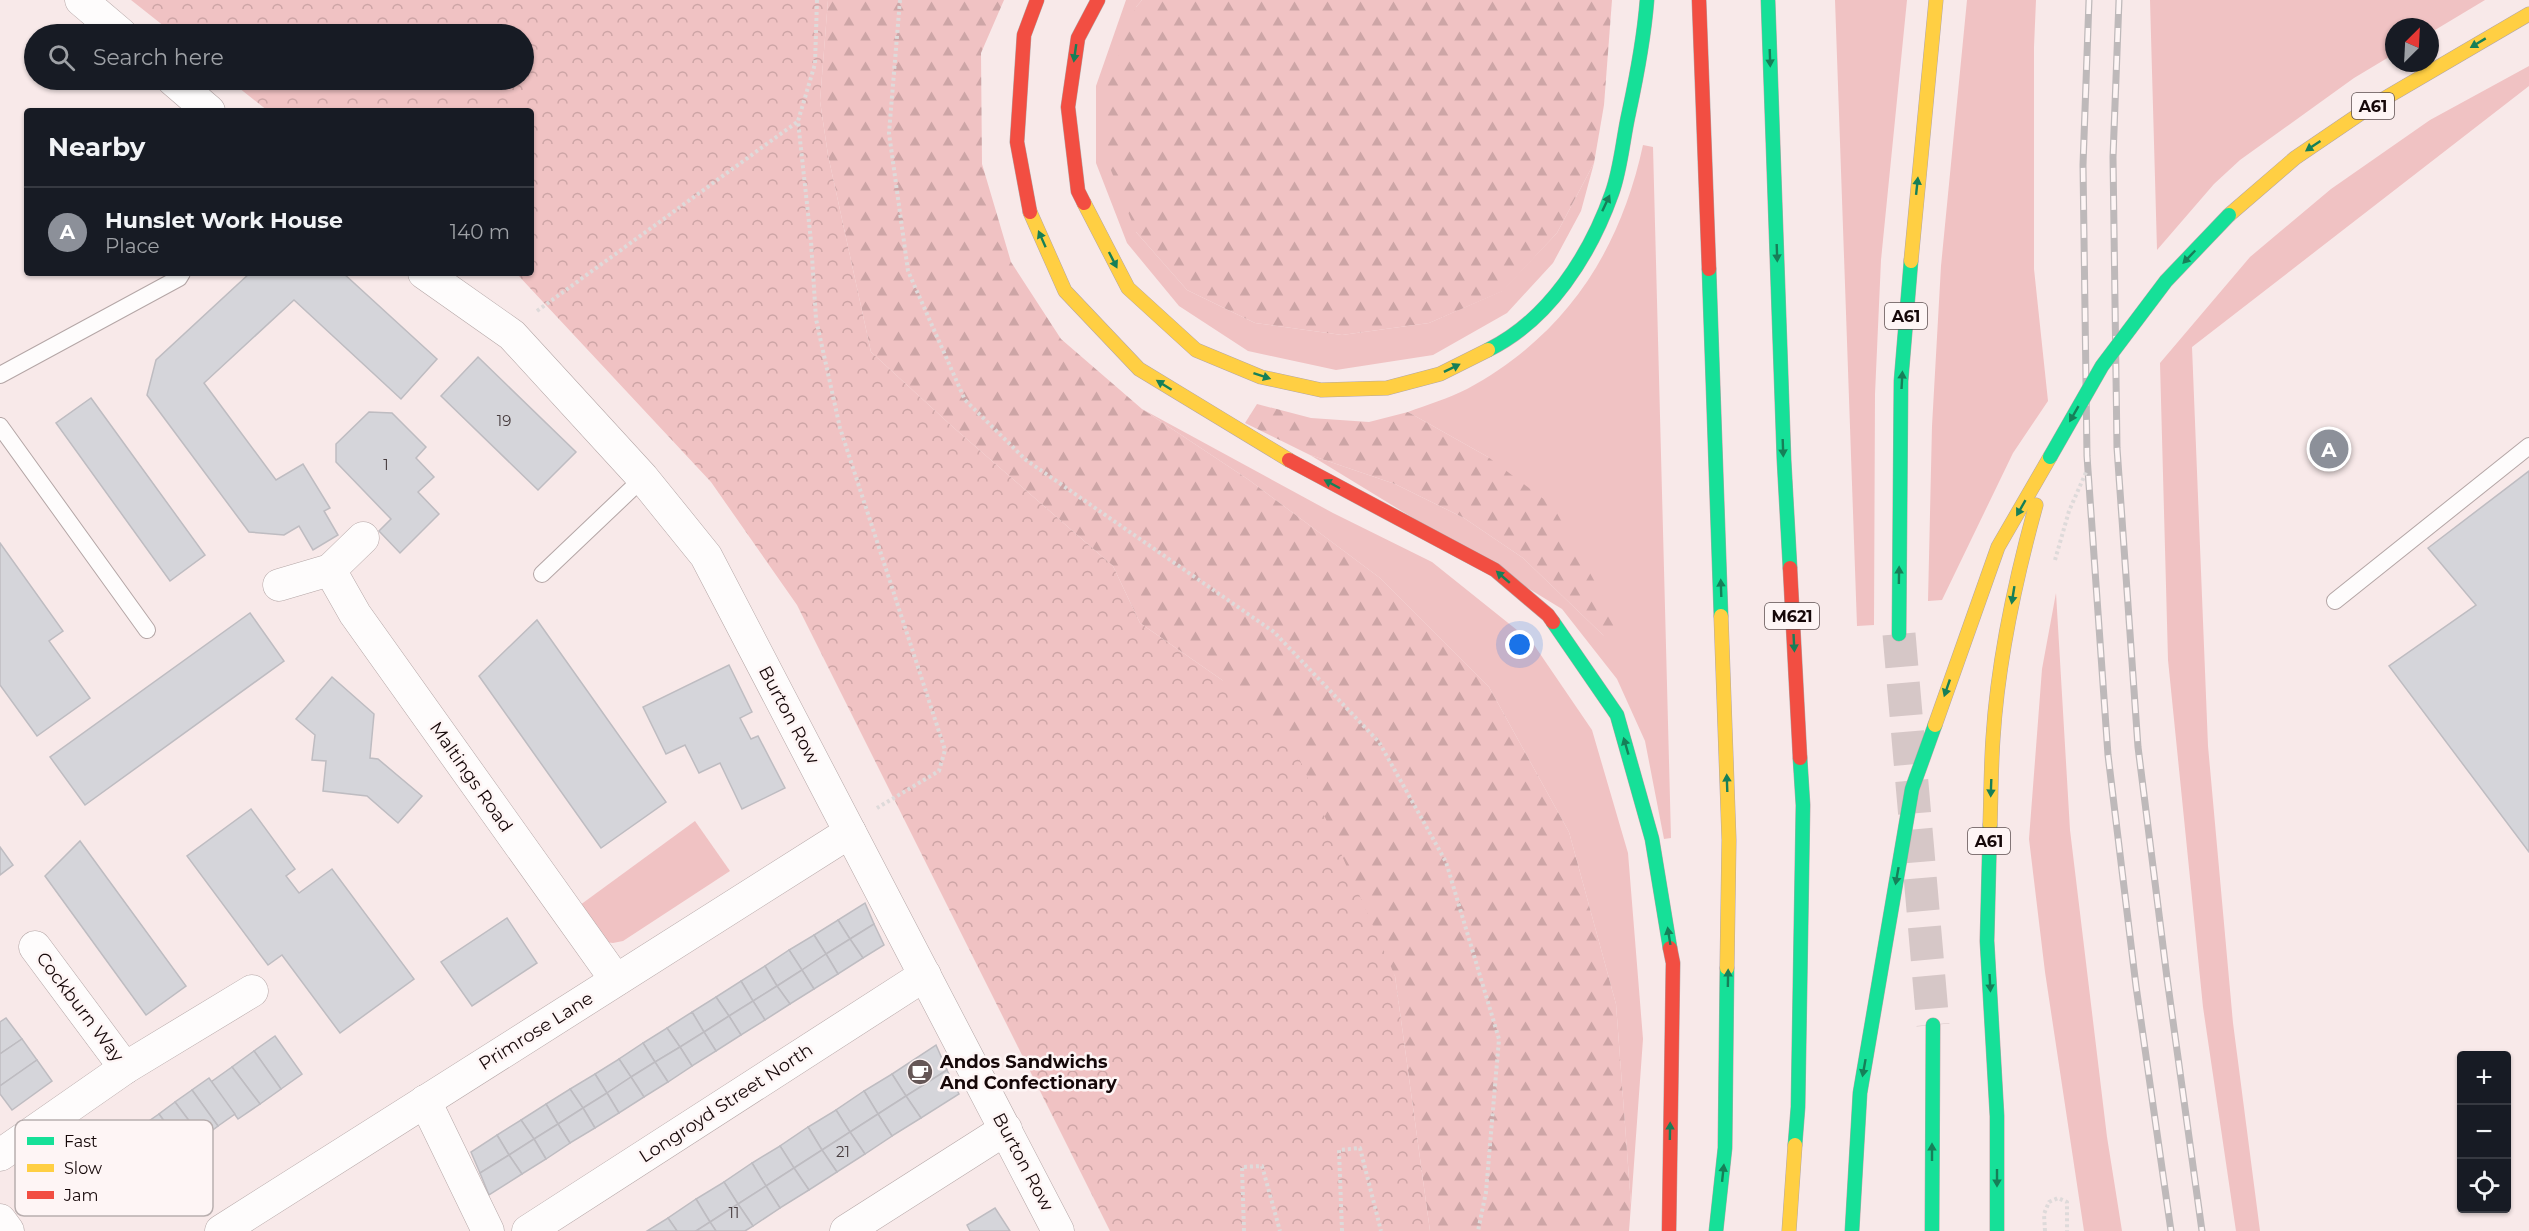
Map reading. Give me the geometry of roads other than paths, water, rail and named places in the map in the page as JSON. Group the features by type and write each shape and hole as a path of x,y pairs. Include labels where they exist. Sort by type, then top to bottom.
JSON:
{"highway":[{"path":"1038,0 1024,35 1017,142 1030,212 1065,291 1139,369 1268,449 1495,570 1548,615 1617,715 1652,838 1673,963 1669,1231"},
{"path":"1098,0 1078,38 1068,107 1078,191 1128,288 1196,350 1262,377 1321,390 1387,388 1440,374 1503,343 1550,304 1582,257 1612,192 1644,40 1647,0"},
{"path":"1699,0 1729,840 1725,1148 1716,1231"},
{"name":"M621","path":"1768,0 1784,460 1803,805 1798,1107 1789,1231"},
{"name":"A61","path":"1899,634 1901,381 1936,0"},
{"name":"A61","path":"1997,1231 1996,1116 1987,941 1993,738 1999,683 2017,573 2050,457 2102,366 2166,281 2229,215 2295,158 2370,107 2529,14"},
{"path":"1852,1231 1860,1093 1911,789 1998,547 2050,457"},
{"path":"1932,1231 1933,1025"}],"street":[{"path":"81,0 109,24"},
{"path":"185,90 206,108"},
{"name":"Burton Row","path":"428,276 512,335 643,478 706,556 1059,1231"},
{"path":"279,585 330,570 363,538"},
{"name":"Maltings Road","path":"330,570 355,614 616,980"},
{"name":"Primrose Lane","path":"221,1231 849,829"},
{"name":"Cockburn Way","path":"34,947 125,1068"},
{"name":"Longroyd Street North","path":"528,1231 925,975"},
{"name":"Cockburn Way","path":"50,1120 125,1068 252,992"},
{"path":"425,1101 488,1231"},
{"path":"846,1231 1006,1129"},
{"name":"Cockburn Way","path":"0,1155 15,1145"},
{"path":"0,1220 8,1231"}],"lane":[{"path":"0,375 180,276"},
{"path":"0,426 147,630"},
{"path":"2335,601 2529,446"},
{"path":"542,574 643,478"}],"tunnel":[{"path":"1899,634 1933,1025"}],"railway":[{"path":"2089,0 2083,165 2087,456 2108,755 2136,986 2171,1231"},
{"path":"2119,0 2113,157 2117,448 2138,747 2202,1231"}],"place":[{"name":"Hunslet Work House","path":"2329,449"},
{"name":"Andos Sandwichs And Confectionary","path":"920,1072"}]}
